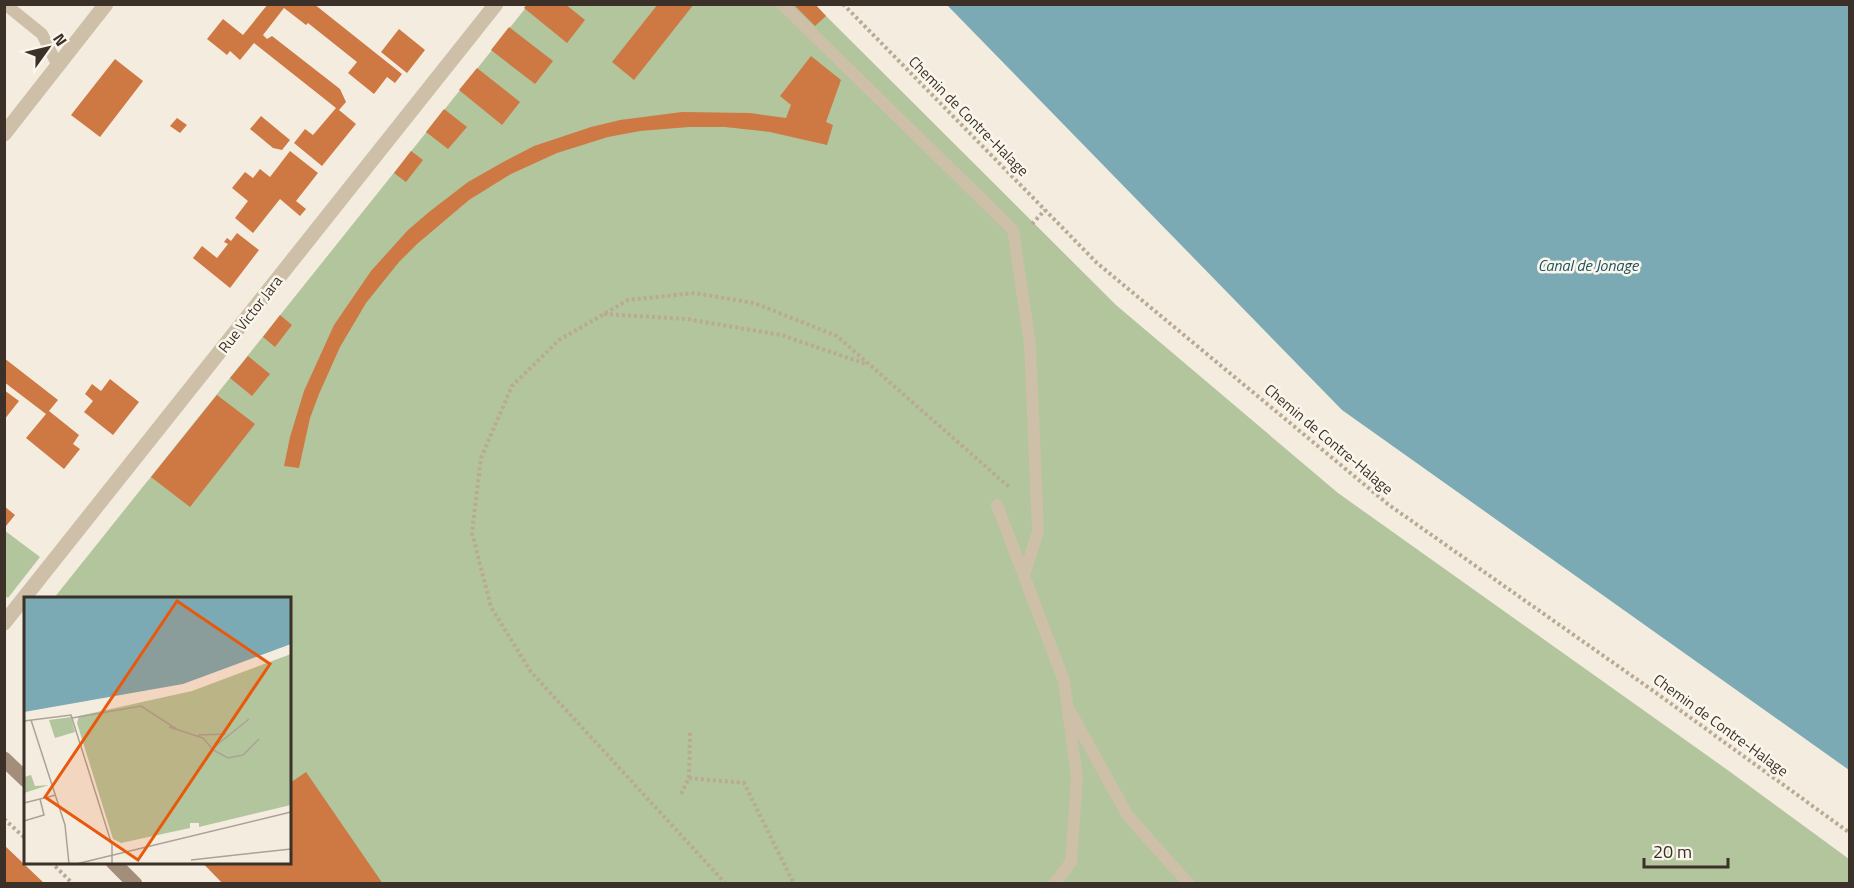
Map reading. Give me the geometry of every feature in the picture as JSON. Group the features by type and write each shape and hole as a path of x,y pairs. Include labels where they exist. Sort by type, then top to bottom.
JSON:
{"main road":[{"path":"4,759 24,778"},
{"path":"114,864 135,884"}],"street":[{"path":"4,134 106,4"},
{"name":"Rue Victor Jara","path":"25,597 496,4"},
{"name":"Rue Victor Jara","path":"4,623 24,598"}],"lane":[{"path":"4,4 42,34 58,66"},
{"path":"782,4 1013,230 1030,344 1038,531 1024,576"},
{"path":"997,505 1064,681 1077,777 1071,862 1054,884"},
{"path":"1067,705 1128,816 1189,884"}],"path":[{"name":"Chemin de Contre-Halage","path":"843,4 1097,263 1389,505 1850,833"},
{"path":"726,884 531,672 491,607 472,533 481,458 512,386 559,340 628,300 695,293 754,303 837,336 976,460 1037,510"},
{"path":"604,314 686,319 781,335 870,365"},
{"path":"681,794 689,778 690,731"},
{"path":"689,778 744,783 794,884"},
{"path":"4,819 24,836"},
{"path":"53,864 73,884"}],"green space":[{"path":"528,5 815,5 1116,305 1338,493 1849,859 1849,883 223,883 203,864 291,864 291,597 55,597"},
{"path":"4,530 40,557 8,598 5,596"}],"water":[{"name":"Canal de Jonage","path":"947,5 1849,5 1849,770 1342,410"}],"building":[{"path":"268,4 314,4 402,74 395,83 387,77 374,94 348,73 357,62 308,23 306,25 284,8 263,35 267,39 272,36 340,89 346,102 339,110 356,124 322,166 294,143 305,129 313,135 336,108 254,43 240,60 230,51 227,55 207,39 223,19 243,35"},
{"path":"527,4 565,4 585,20 567,43 524,8"},
{"path":"658,4 694,4 634,80 612,62"},
{"path":"793,4 815,4 826,16 815,26"},
{"path":"509,27 553,61 535,84 491,50"},
{"path":"399,29 425,50 407,73 381,52"},
{"path":"811,56 841,80 826,122 833,125 827,145 770,132 725,127 640,131 608,137 557,153 511,174 469,200 399,262 366,303 340,347 319,394 310,418 299,468 284,466 304,391 334,325 371,271 408,230 429,212 468,182 505,161 534,146 591,127 620,120 682,112 750,113 786,118 791,105 780,96"},
{"path":"115,59 143,81 100,137 71,115"},
{"path":"477,68 520,102 502,125 459,90"},
{"path":"444,109 467,127 448,149 426,132"},
{"path":"261,116 290,140 282,150 273,148 250,129"},
{"path":"177,118 187,125 180,133 170,126"},
{"path":"290,151 318,173 296,201 306,209 300,216 280,199 253,233 235,218 248,201 232,188 245,172 253,178 260,169 270,177"},
{"path":"411,151 423,160 406,182 394,173"},
{"path":"237,233 259,250 230,288 193,258 202,246 217,258 228,244 224,242 227,238 231,241"},
{"path":"280,315 292,325 275,347 263,337"},
{"path":"248,356 270,374 252,396 230,378"},
{"path":"4,358 58,400 49,411 79,435 73,444 80,449 64,469 26,438 46,414 4,382"},
{"path":"110,379 139,402 113,435 84,412 93,401 85,394 92,384 101,391"},
{"path":"4,390 19,401 4,420"},
{"path":"217,395 255,424 190,507 151,477"},
{"path":"4,506 15,515 6,526 4,525"},
{"path":"306,772 383,884 223,884 204,864 291,864 291,782"},
{"path":"4,845 45,884 4,884"}]}
